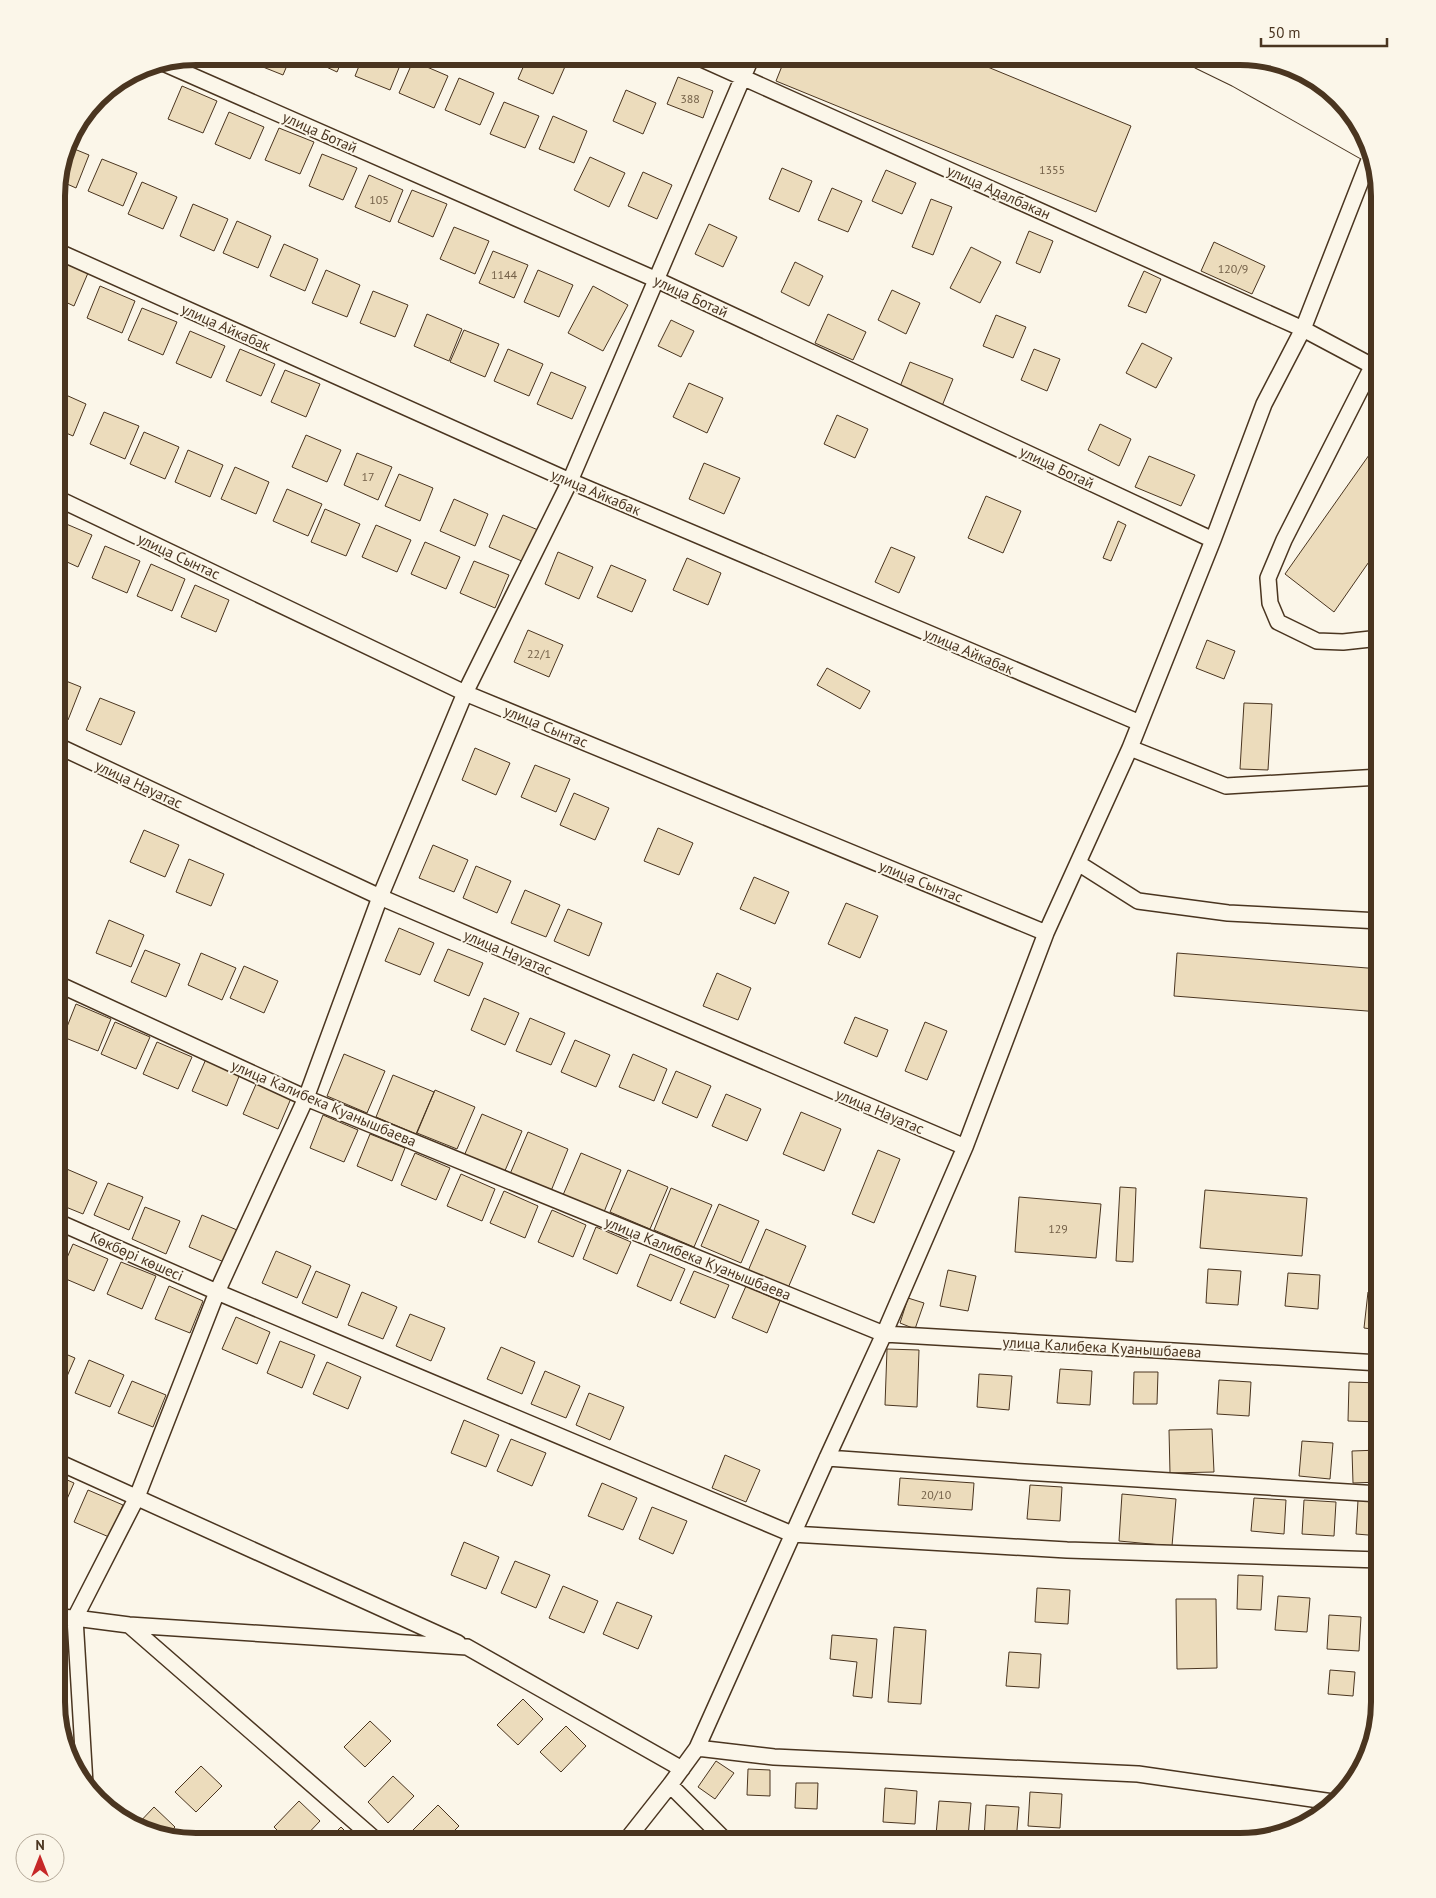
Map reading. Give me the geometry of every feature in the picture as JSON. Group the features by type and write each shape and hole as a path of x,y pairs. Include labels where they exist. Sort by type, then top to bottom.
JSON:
{"main road":[{"path":"1219,65 1360,144"},
{"path":"1272,69 1334,104"}],"street":[{"name":"улица Адалбакан","path":"715,65 1303,329 1371,364"},
{"path":"84,1771 75,1618 137,1497 217,1292 306,1098 380,897 465,692 570,481 749,65"},
{"name":"улица Ботай","path":"172,67 657,280 1213,540"},
{"path":"632,1833 697,1748 792,1534 884,1334 964,1147 1046,933 1130,748 1213,540 1264,404 1303,329 1367,164"},
{"name":"улица Айкабак","path":"65,255 570,481 1140,723"},
{"path":"1371,376 1284,540 1268,578 1270,603 1278,622 1317,640 1343,642 1371,639"},
{"name":"улица Сынтас","path":"65,502 465,692 1046,933"},
{"path":"1130,748 1226,786 1371,778"},
{"name":"улица Науатас","path":"65,749 380,897 964,1147"},
{"path":"1078,863 1138,900 1228,913 1371,921"},
{"name":"улица Калибека Куанышбаева","path":"65,987 306,1098 884,1334 1371,1362"},
{"name":"Көкбөрі көшесі","path":"65,1224 217,1292 792,1534 1067,1550 1371,1560"},
{"path":"827,1458 1371,1493"},
{"path":"65,1465 467,1647 682,1769"},
{"path":"65,1617 129,1625 467,1647"},
{"path":"129,1625 368,1833"},
{"path":"697,1748 774,1756 1138,1774 1326,1801"},
{"path":"670,1785 718,1833"}],"building":[{"path":"258,65 287,65 283,75"},
{"path":"322,65 340,65 337,72"},
{"path":"359,65 400,65 390,90 355,76"},
{"path":"411,65 422,65 448,76 434,108 399,93"},
{"path":"524,65 566,65 553,94 518,79"},
{"path":"782,65 983,65 1131,126 1096,212 776,81"},
{"path":"678,77 713,91 703,118 667,104"},
{"path":"459,78 494,93 480,125 445,110"},
{"path":"182,86 217,101 203,133 168,119"},
{"path":"626,90 656,103 643,134 613,121"},
{"path":"504,102 539,116 525,148 490,134"},
{"path":"229,112 264,127 250,159 215,144"},
{"path":"553,116 587,131 574,163 539,149"},
{"path":"279,128 314,142 300,174 265,160"},
{"path":"74,149 89,155 76,188 66,183 69,162"},
{"path":"322,154 357,168 343,200 309,186"},
{"path":"590,157 625,173 609,207 574,190"},
{"path":"102,159 137,173 123,206 88,191"},
{"path":"782,168 812,181 799,212 769,199"},
{"path":"886,170 916,183 902,214 872,201"},
{"path":"643,172 672,185 657,219 628,206"},
{"path":"369,175 403,190 390,222 355,207"},
{"path":"142,182 177,197 163,229 128,214"},
{"path":"832,188 862,201 848,232 818,220"},
{"path":"412,190 447,204 433,237 398,222"},
{"path":"931,199 952,207 933,255 912,247"},
{"path":"193,204 228,219 214,251 180,236"},
{"path":"237,221 271,236 258,268 223,253"},
{"path":"709,224 737,237 723,267 695,254"},
{"path":"454,227 489,241 475,274 440,259"},
{"path":"1029,231 1053,241 1040,273 1016,263"},
{"path":"1214,242 1265,266 1252,294 1201,271"},
{"path":"284,244 318,259 305,291 270,276"},
{"path":"971,247 1001,262 980,303 950,288"},
{"path":"493,251 528,265 514,298 479,283"},
{"path":"795,262 823,276 809,306 781,292"},
{"path":"65,263 88,273 74,306 65,302"},
{"path":"326,270 360,285 347,317 312,303"},
{"path":"538,270 573,285 559,317 524,302"},
{"path":"1144,271 1161,279 1146,313 1128,306"},
{"path":"100,286 135,301 122,333 87,318"},
{"path":"593,286 628,305 603,351 568,333"},
{"path":"892,290 920,303 906,334 878,320"},
{"path":"373,291 408,305 395,337 360,323"},
{"path":"142,308 177,322 163,355 128,340"},
{"path":"427,314 462,329 449,361 414,346"},
{"path":"828,314 866,332 853,360 815,343"},
{"path":"996,315 1026,327 1013,358 983,346"},
{"path":"671,320 694,331 681,357 658,346"},
{"path":"464,330 499,344 485,377 450,362"},
{"path":"190,331 225,346 211,378 176,363"},
{"path":"1142,343 1172,358 1156,388 1126,373"},
{"path":"240,349 275,364 261,396 226,381"},
{"path":"508,349 543,364 529,396 494,381"},
{"path":"1034,349 1060,359 1047,391 1021,380"},
{"path":"910,362 953,379 942,406 899,389"},
{"path":"285,370 320,384 306,417 271,402"},
{"path":"551,372 586,387 572,419 537,404"},
{"path":"689,383 723,398 707,433 673,417"},
{"path":"65,395 86,404 73,436 65,432"},
{"path":"104,412 139,426 125,459 90,444"},
{"path":"837,415 868,429 855,458 824,444"},
{"path":"1100,424 1131,439 1119,466 1088,450"},
{"path":"144,432 179,447 165,479 130,464"},
{"path":"306,435 341,450 327,482 292,467"},
{"path":"188,450 223,465 210,497 175,482"},
{"path":"1371,452 1371,559 1334,612 1285,574"},
{"path":"357,453 392,467 378,500 344,485"},
{"path":"1149,456 1195,475 1181,506 1135,487"},
{"path":"704,463 740,478 724,514 689,499"},
{"path":"235,467 269,482 256,514 221,499"},
{"path":"399,474 433,488 420,521 385,506"},
{"path":"287,489 322,504 308,536 273,521"},
{"path":"986,496 1021,511 1003,553 968,538"},
{"path":"454,499 488,514 475,546 440,531"},
{"path":"325,509 360,524 346,556 311,542"},
{"path":"503,515 538,530 524,562 489,547"},
{"path":"1118,521 1126,525 1111,561 1103,558"},
{"path":"65,523 92,535 78,567 65,561"},
{"path":"376,525 411,540 397,572 362,557"},
{"path":"425,542 460,557 446,589 411,574"},
{"path":"105,546 140,561 127,593 92,578"},
{"path":"891,547 915,557 899,593 875,582"},
{"path":"558,552 593,567 579,599 545,584"},
{"path":"687,558 721,573 708,605 673,590"},
{"path":"474,561 509,575 495,608 460,593"},
{"path":"151,564 185,579 172,611 137,596"},
{"path":"611,565 646,580 632,612 597,597"},
{"path":"195,585 229,600 216,632 181,617"},
{"path":"528,630 563,645 549,677 514,662"},
{"path":"1207,640 1235,651 1224,679 1196,668"},
{"path":"827,668 870,691 860,709 817,685"},
{"path":"65,681 81,687 68,720 65,719"},
{"path":"100,698 135,712 121,745 86,730"},
{"path":"1244,703 1272,704 1268,770 1240,769"},
{"path":"475,748 510,763 496,795 462,780"},
{"path":"535,765 570,779 556,812 521,797"},
{"path":"574,793 609,808 595,840 560,825"},
{"path":"658,828 693,843 679,875 644,861"},
{"path":"144,830 179,845 165,877 130,862"},
{"path":"433,845 468,860 454,892 419,878"},
{"path":"189,859 224,874 211,906 176,892"},
{"path":"476,866 511,881 497,913 463,898"},
{"path":"754,877 789,892 775,924 740,909"},
{"path":"525,890 560,905 546,937 511,923"},
{"path":"846,903 878,916 860,958 828,944"},
{"path":"568,909 602,923 589,956 554,941"},
{"path":"109,920 144,935 131,967 96,953"},
{"path":"399,928 434,943 420,975 385,961"},
{"path":"448,949 483,963 469,996 434,981"},
{"path":"145,950 180,964 166,997 131,982"},
{"path":"201,953 236,968 222,1000 188,985"},
{"path":"1177,953 1371,968 1371,1011 1174,996"},
{"path":"244,966 278,981 264,1013 230,998"},
{"path":"717,973 751,988 738,1020 703,1006"},
{"path":"484,998 519,1013 505,1045 471,1030"},
{"path":"76,1004 111,1019 98,1051 65,1038 65,1032"},
{"path":"855,1017 888,1030 877,1057 844,1043"},
{"path":"530,1018 565,1033 551,1065 516,1051"},
{"path":"115,1022 150,1037 136,1069 101,1054"},
{"path":"925,1022 947,1031 927,1080 905,1071"},
{"path":"575,1040 610,1055 596,1087 561,1072"},
{"path":"157,1042 192,1057 178,1089 143,1074"},
{"path":"344,1054 385,1071 367,1113 327,1096"},
{"path":"633,1054 667,1069 654,1101 619,1087"},
{"path":"206,1059 240,1074 227,1106 192,1091"},
{"path":"676,1071 711,1086 697,1118 662,1103"},
{"path":"393,1075 434,1092 416,1134 376,1117"},
{"path":"257,1082 292,1096 278,1129 243,1114"},
{"path":"435,1090 475,1107 457,1149 417,1133"},
{"path":"726,1094 761,1109 747,1141 712,1126"},
{"path":"801,1112 841,1129 824,1171 783,1154"},
{"path":"482,1114 522,1131 504,1173 464,1156"},
{"path":"323,1115 358,1130 344,1162 310,1148"},
{"path":"528,1132 568,1149 551,1191 510,1174"},
{"path":"370,1134 405,1148 392,1181 357,1166"},
{"path":"878,1150 900,1159 874,1223 852,1214"},
{"path":"415,1153 450,1168 436,1200 401,1185"},
{"path":"581,1153 621,1170 604,1212 563,1195"},
{"path":"65,1168 97,1182 83,1214 65,1207"},
{"path":"628,1170 668,1187 650,1229 610,1212"},
{"path":"461,1174 495,1189 482,1221 447,1206"},
{"path":"108,1183 143,1197 129,1230 94,1215"},
{"path":"1120,1187 1136,1188 1133,1262 1116,1261"},
{"path":"671,1188 712,1205 694,1247 654,1230"},
{"path":"1205,1190 1307,1198 1302,1256 1200,1248"},
{"path":"504,1191 538,1206 525,1238 490,1223"},
{"path":"1019,1197 1101,1204 1096,1258 1015,1252"},
{"path":"719,1204 759,1221 741,1263 701,1246"},
{"path":"145,1207 180,1221 166,1254 132,1239"},
{"path":"552,1210 586,1225 573,1257 538,1242"},
{"path":"202,1215 237,1230 224,1262 189,1247"},
{"path":"596,1227 631,1242 617,1274 583,1259"},
{"path":"766,1229 806,1246 788,1288 748,1271"},
{"path":"73,1244 108,1259 94,1291 65,1279 65,1262"},
{"path":"276,1251 311,1266 297,1298 262,1283"},
{"path":"650,1254 685,1269 671,1301 637,1286"},
{"path":"121,1262 156,1276 142,1309 107,1294"},
{"path":"1208,1269 1241,1271 1238,1305 1206,1303"},
{"path":"948,1270 976,1276 968,1311 940,1306"},
{"path":"316,1271 350,1285 337,1318 302,1303"},
{"path":"694,1271 729,1285 715,1318 680,1303"},
{"path":"1288,1273 1320,1275 1318,1309 1285,1306"},
{"path":"169,1286 203,1301 190,1333 155,1319"},
{"path":"746,1286 780,1301 767,1333 732,1318"},
{"path":"362,1292 397,1307 383,1339 348,1325"},
{"path":"1368,1292 1371,1292 1371,1329 1364,1328"},
{"path":"908,1298 924,1303 915,1329 900,1323"},
{"path":"410,1314 445,1328 431,1361 396,1346"},
{"path":"236,1317 270,1332 257,1364 222,1349"},
{"path":"280,1341 315,1355 302,1388 267,1373"},
{"path":"501,1347 535,1362 522,1394 487,1379"},
{"path":"887,1349 919,1350 917,1407 885,1405"},
{"path":"65,1354 75,1358 65,1381"},
{"path":"89,1360 124,1375 110,1407 75,1393"},
{"path":"327,1362 361,1377 348,1409 313,1394"},
{"path":"1060,1369 1092,1371 1090,1405 1057,1403"},
{"path":"545,1371 580,1386 566,1418 531,1404"},
{"path":"1134,1372 1158,1372 1157,1404 1133,1404"},
{"path":"979,1374 1012,1376 1009,1410 977,1407"},
{"path":"1219,1380 1251,1382 1249,1416 1217,1414"},
{"path":"132,1381 166,1395 153,1427 118,1413"},
{"path":"1349,1382 1371,1383 1371,1422 1348,1421"},
{"path":"589,1393 624,1407 610,1440 576,1425"},
{"path":"464,1420 499,1435 486,1467 451,1453"},
{"path":"1212,1429 1214,1472 1170,1473 1169,1430"},
{"path":"511,1439 546,1453 532,1486 497,1471"},
{"path":"1302,1441 1333,1443 1330,1479 1299,1476"},
{"path":"1371,1450 1371,1482 1353,1483 1352,1451"},
{"path":"725,1455 760,1470 746,1502 712,1488"},
{"path":"900,1478 974,1483 972,1510 898,1505"},
{"path":"65,1479 74,1483 65,1504"},
{"path":"602,1483 637,1498 623,1530 588,1516"},
{"path":"1030,1485 1062,1487 1060,1521 1027,1519"},
{"path":"88,1490 123,1505 109,1537 74,1522"},
{"path":"1122,1494 1176,1499 1172,1546 1119,1541"},
{"path":"1254,1498 1286,1500 1284,1534 1251,1531"},
{"path":"1304,1500 1336,1502 1334,1536 1302,1534"},
{"path":"1358,1500 1371,1501 1371,1535 1356,1534"},
{"path":"652,1507 687,1521 673,1554 639,1539"},
{"path":"464,1542 499,1557 486,1589 451,1575"},
{"path":"515,1561 550,1575 536,1608 501,1593"},
{"path":"1238,1575 1263,1576 1261,1610 1237,1609"},
{"path":"563,1586 598,1601 584,1633 549,1618"},
{"path":"1037,1588 1070,1590 1068,1624 1035,1622"},
{"path":"1278,1596 1310,1598 1307,1632 1275,1630"},
{"path":"1176,1599 1216,1599 1217,1668 1177,1669"},
{"path":"617,1602 652,1616 638,1649 603,1634"},
{"path":"1329,1615 1361,1617 1359,1651 1327,1649"},
{"path":"894,1627 926,1630 921,1704 888,1702"},
{"path":"832,1635 877,1639 872,1698 853,1696 857,1662 830,1659"},
{"path":"1009,1652 1041,1654 1039,1688 1006,1686"},
{"path":"1330,1670 1355,1672 1353,1696 1328,1694"},
{"path":"523,1699 543,1719 518,1745 497,1725"},
{"path":"370,1721 391,1741 365,1767 344,1747"},
{"path":"566,1726 586,1746 561,1772 540,1752"},
{"path":"716,1761 734,1773 715,1799 698,1787"},
{"path":"201,1766 222,1786 196,1812 175,1792"},
{"path":"748,1769 770,1770 770,1796 747,1795"},
{"path":"393,1776 414,1796 388,1823 368,1802"},
{"path":"796,1783 818,1783 817,1809 795,1808"},
{"path":"885,1788 917,1791 915,1824 883,1822"},
{"path":"1030,1792 1062,1794 1060,1828 1028,1826"},
{"path":"299,1801 320,1821 309,1833 280,1833 274,1827"},
{"path":"939,1801 971,1803 968,1833 936,1833"},
{"path":"438,1805 459,1826 452,1833 414,1833 412,1831"},
{"path":"986,1805 1019,1807 1017,1833 984,1833"},
{"path":"154,1807 175,1827 171,1831 141,1821"},
{"path":"341,1827 347,1833 335,1833"}]}
